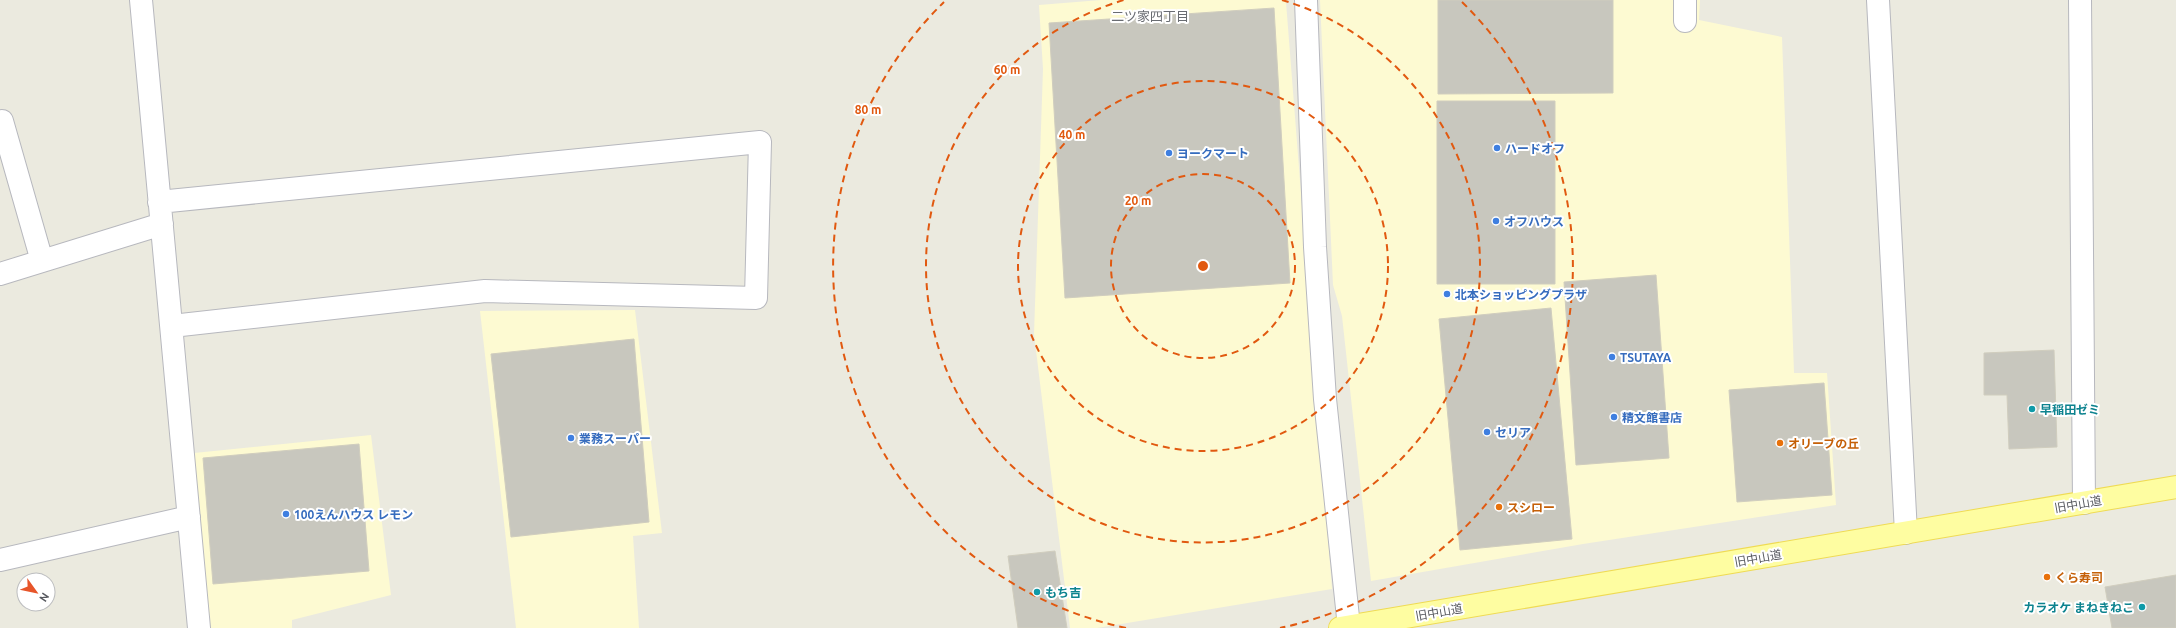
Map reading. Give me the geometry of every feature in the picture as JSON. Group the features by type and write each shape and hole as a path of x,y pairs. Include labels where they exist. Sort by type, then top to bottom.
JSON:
{"main road":[{"name":"旧中山道","path":"1345,628 2176,487"}],"street":[{"path":"141,0 199,628"},
{"path":"1306,0 1314,248 1345,628"},
{"path":"1685,0 1685,21"},
{"path":"1878,0 1906,533"},
{"path":"2080,0 2084,503"},
{"path":"0,122 2,121 42,261"},
{"path":"159,202 760,142 756,298 485,292 172,326"},
{"path":"0,274 162,224"},
{"path":"0,560 189,517"}],"shaded area":[{"path":"1101,0 1284,0 1286,2 1332,589 1097,628 1070,628 1034,334 1043,69 1039,5"},
{"path":"1320,0 1700,0 1699,20 1782,37 1794,373 1827,373 1836,505 1583,544 1371,581 1342,316 1333,285"},
{"path":"635,310 662,533 633,536 639,628 516,628 480,311"},
{"name":"100えんハウス レモン","path":"371,435 391,595 292,620 292,628 210,628 194,453"}],"building":[{"path":"1438,0 1613,0 1613,93 1438,94"},
{"name":"ヨークマート","path":"1274,8 1290,283 1065,298 1049,23"},
{"path":"1437,101 1555,101 1555,284 1437,284"},
{"path":"1656,275 1669,458 1576,465 1564,282"},
{"path":"1551,308 1572,539 1460,550 1439,319"},
{"name":"業務スーパー","path":"634,339 649,522 511,537 491,354"},
{"name":"早稲田ゼミ","path":"2054,350 2057,447 2009,449 2007,395 1984,395 1984,353"},
{"name":"オリーブの丘","path":"1824,383 1832,495 1737,502 1729,390"},
{"name":"100えんハウス レモン","path":"359,444 369,571 213,584 203,458"},
{"name":"もち吉","path":"1055,551 1067,628 1018,628 1008,556"},
{"name":"カラオケ まねきねこ","path":"2176,575 2176,628 2112,628 2105,587"}],"place":[{"name":"ハードオフ","path":"1497,148"},
{"name":"ヨークマート","path":"1169,153"},
{"name":"オフハウス","path":"1496,221"},
{"name":"北本ショッピングプラザ","path":"1447,294"},
{"name":"TSUTAYA","path":"1612,357"},
{"name":"早稲田ゼミ","path":"2032,409"},
{"name":"精文館書店","path":"1614,417"},
{"name":"セリア","path":"1487,432"},
{"name":"業務スーパー","path":"571,438"},
{"name":"オリーブの丘","path":"1780,443"},
{"name":"スシロー","path":"1499,507"},
{"name":"100えんハウス レモン","path":"286,514"},
{"name":"くら寿司","path":"2047,577"},
{"name":"もち吉","path":"1037,592"},
{"name":"カラオケ まねきねこ","path":"2142,607"}],"district":[{"name":"二ツ家四丁目","path":"1150,16"}]}
